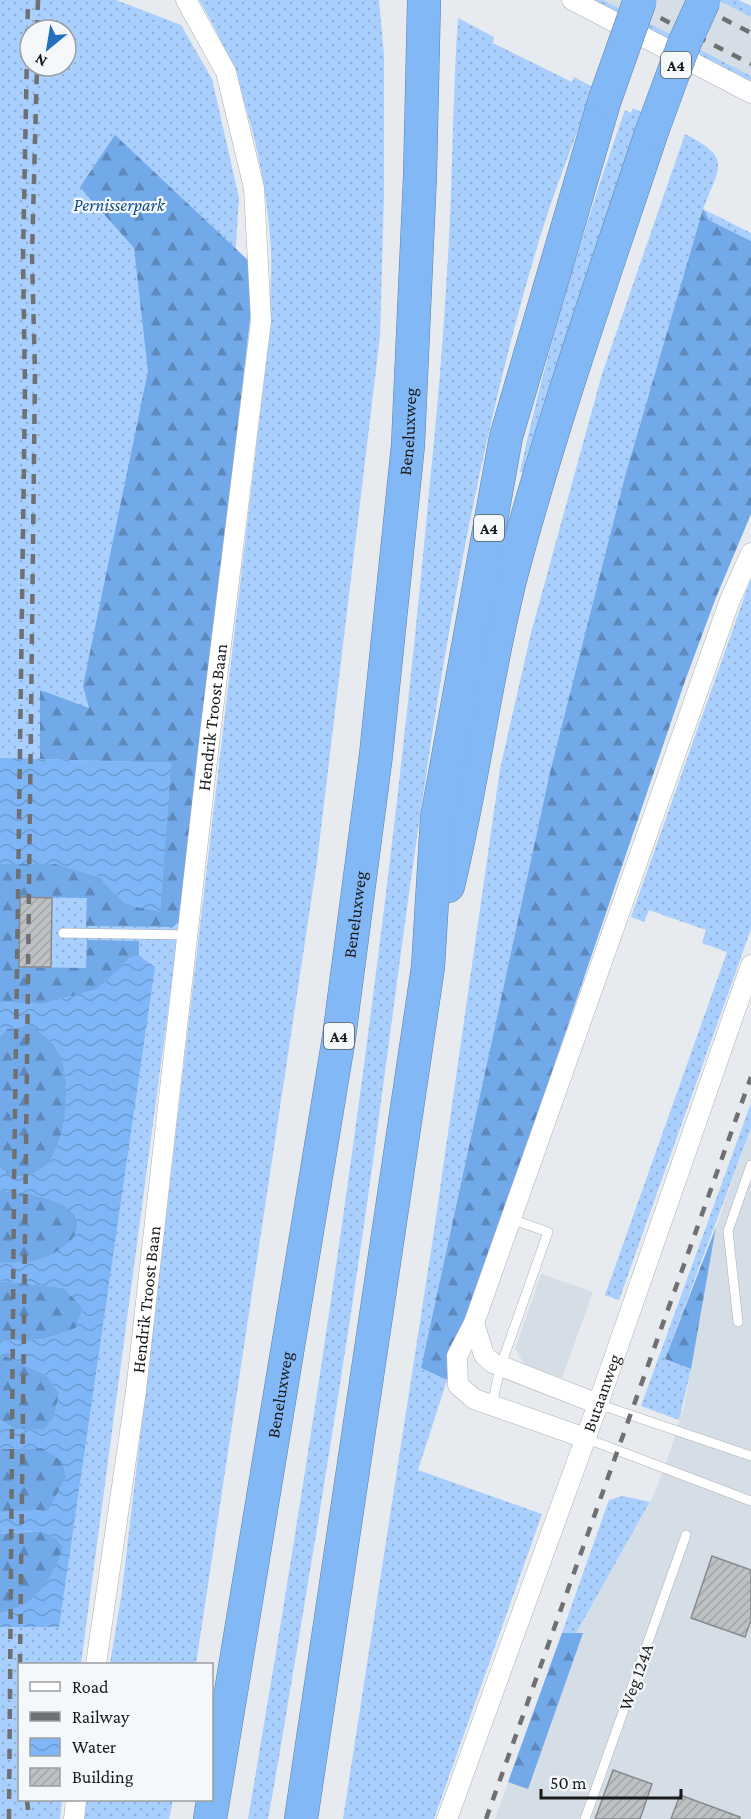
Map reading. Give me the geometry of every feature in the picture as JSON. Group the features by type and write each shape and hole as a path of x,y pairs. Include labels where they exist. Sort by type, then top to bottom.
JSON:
{"highway":[{"name":"Beneluxweg","path":"213,1801 339,1037 376,755 408,445 419,200 424,0"},
{"name":"A4","path":"301,1819 428,967 437,818 506,437 605,99 640,0"},
{"name":"A4","path":"428,967 462,827 491,657 550,438 652,131 684,44 704,0"},
{"name":"Beneluxweg","path":"210,1819 213,1801"}],"street":[{"name":"Hendrik Troost Baan","path":"96,1663 136,1391 261,321 254,188 226,72 186,0"},
{"path":"572,0 751,93"},
{"path":"585,1438 474,1399 458,1385 457,1356 474,1323 730,600 751,552"},
{"name":"Butaanweg","path":"447,1819 598,1404 751,965"},
{"path":"474,1323 484,1355 500,1368 598,1404"},
{"path":"74,1819 76,1801"}],"lane":[{"path":"63,933 188,935"},
{"path":"738,1322 728,1231 751,1164"},
{"path":"492,1405 500,1368 548,1233 512,1219"},
{"path":"598,1404 751,1456"},
{"path":"585,1438 751,1501"},
{"name":"Weg 124A","path":"585,1819 686,1535"}],"shaded area":[{"path":"596,0 729,0 751,11 751,80"},
{"path":"751,1128 751,1819 495,1819 562,1633 576,1633 649,1505 665,1467 684,1407 716,1227"},
{"path":"541,1274 593,1292 562,1378 525,1365 515,1349"}],"green space":[{"name":"Pernisserpark","path":"0,0 116,0 181,25 212,79 239,198 202,756 81,1663 18,1663 18,1801 62,1801 60,1819 0,1819"},
{"path":"199,0 379,0 384,56 384,196 380,336 317,862 196,1663 110,1663 122,1591 269,338 271,251 264,186 250,121 240,89 215,28"},
{"path":"587,0 603,0 751,76 751,84"},
{"path":"718,0 739,0 751,6 751,17"},
{"path":"458,18 494,37 493,43 572,82 574,77 591,86 589,91 592,93 535,254 505,364 479,476 457,588 420,814 352,1306 278,1763 268,1819 248,1819 328,1319 395,818 414,650 442,352"},
{"path":"633,108 643,113 526,473 520,472 554,334 580,244 625,110 631,113"},
{"path":"685,134 710,150 718,164 714,182 703,209 751,233 751,241 709,220 703,210 625,476 550,772 421,1368 447,1380 418,1470 542,1514 434,1819 343,1819 433,1238 500,769 531,633 602,374"},
{"path":"115,135 251,263 251,311 181,920 173,927 86,926 87,898 20,897 19,967 86,968 87,940 139,941 139,956 131,957 98,989 43,1004 0,1002 0,864 56,864 99,877 127,905 160,911 171,763 40,759 40,690 89,708 83,686 148,371 134,248 80,187"},
{"path":"703,209 709,220 751,241 751,514 715,600 685,681 447,1380 421,1368 550,772 625,476"},
{"path":"751,578 751,929 619,1300 605,1295 727,952 702,943 706,930 649,910 644,922 631,917"},
{"path":"31,1025 47,1038 60,1055 64,1069 66,1105 64,1125 50,1160 39,1171 18,1176 9,1174 0,1168 0,1036 7,1029"},
{"path":"751,1103 751,1128 665,1359 691,1369 679,1420 641,1406"},
{"path":"0,1191 38,1196 65,1206 74,1214 78,1223 75,1235 65,1246 37,1261 0,1263"},
{"path":"716,1227 691,1369 665,1359"},
{"path":"0,1281 64,1288 83,1308 76,1328 45,1339 0,1341"},
{"path":"6,1356 47,1376 59,1393 54,1418 44,1430 15,1429 0,1420 0,1357"},
{"path":"42,1448 63,1461 66,1477 49,1510 0,1512 0,1449"},
{"path":"623,1496 650,1502 576,1633 562,1633 609,1500"},
{"path":"44,1531 57,1538 64,1547 54,1570 33,1598 13,1610 0,1613 0,1534"},
{"path":"562,1633 583,1633 528,1789 508,1782"},
{"path":"87,1801 173,1801 169,1819 84,1819"}],"water":[{"path":"0,758 171,763 160,912 127,905 99,877 56,864 0,864"},
{"path":"139,956 155,967 59,1627 0,1627 0,1613 23,1605 41,1590 54,1570 63,1547 50,1535 43,1533 27,1531 0,1534 0,1512 49,1510 66,1477 62,1461 42,1448 0,1449 0,1420 15,1429 44,1430 54,1418 59,1393 47,1376 6,1356 0,1357 0,1341 45,1339 76,1328 83,1308 64,1288 0,1281 0,1263 32,1262 51,1255 73,1238 78,1223 74,1214 65,1206 52,1200 23,1193 0,1191 0,1168 12,1175 25,1176 39,1171 50,1160 58,1144 63,1125 66,1086 60,1055 51,1042 35,1028 31,1025 7,1029 0,1036 0,1002 43,1004 98,989 131,957"}],"building":[{"path":"20,897 52,898 51,967 19,967"},
{"path":"712,1556 751,1570 751,1620 745,1637 691,1618"},
{"path":"613,1770 652,1784 640,1819 595,1819"},
{"path":"680,1795 740,1817 740,1819 671,1819"}],"railway":[{"path":"9,1819 14,1185 25,388 23,258 28,0"},
{"path":"37,18 38,0"},
{"path":"625,0 751,64"},
{"path":"687,0 751,33"},
{"path":"20,1663 35,373 32,256 37,78"},
{"path":"486,1819 751,1077"},
{"path":"27,1801 29,1819"}]}
